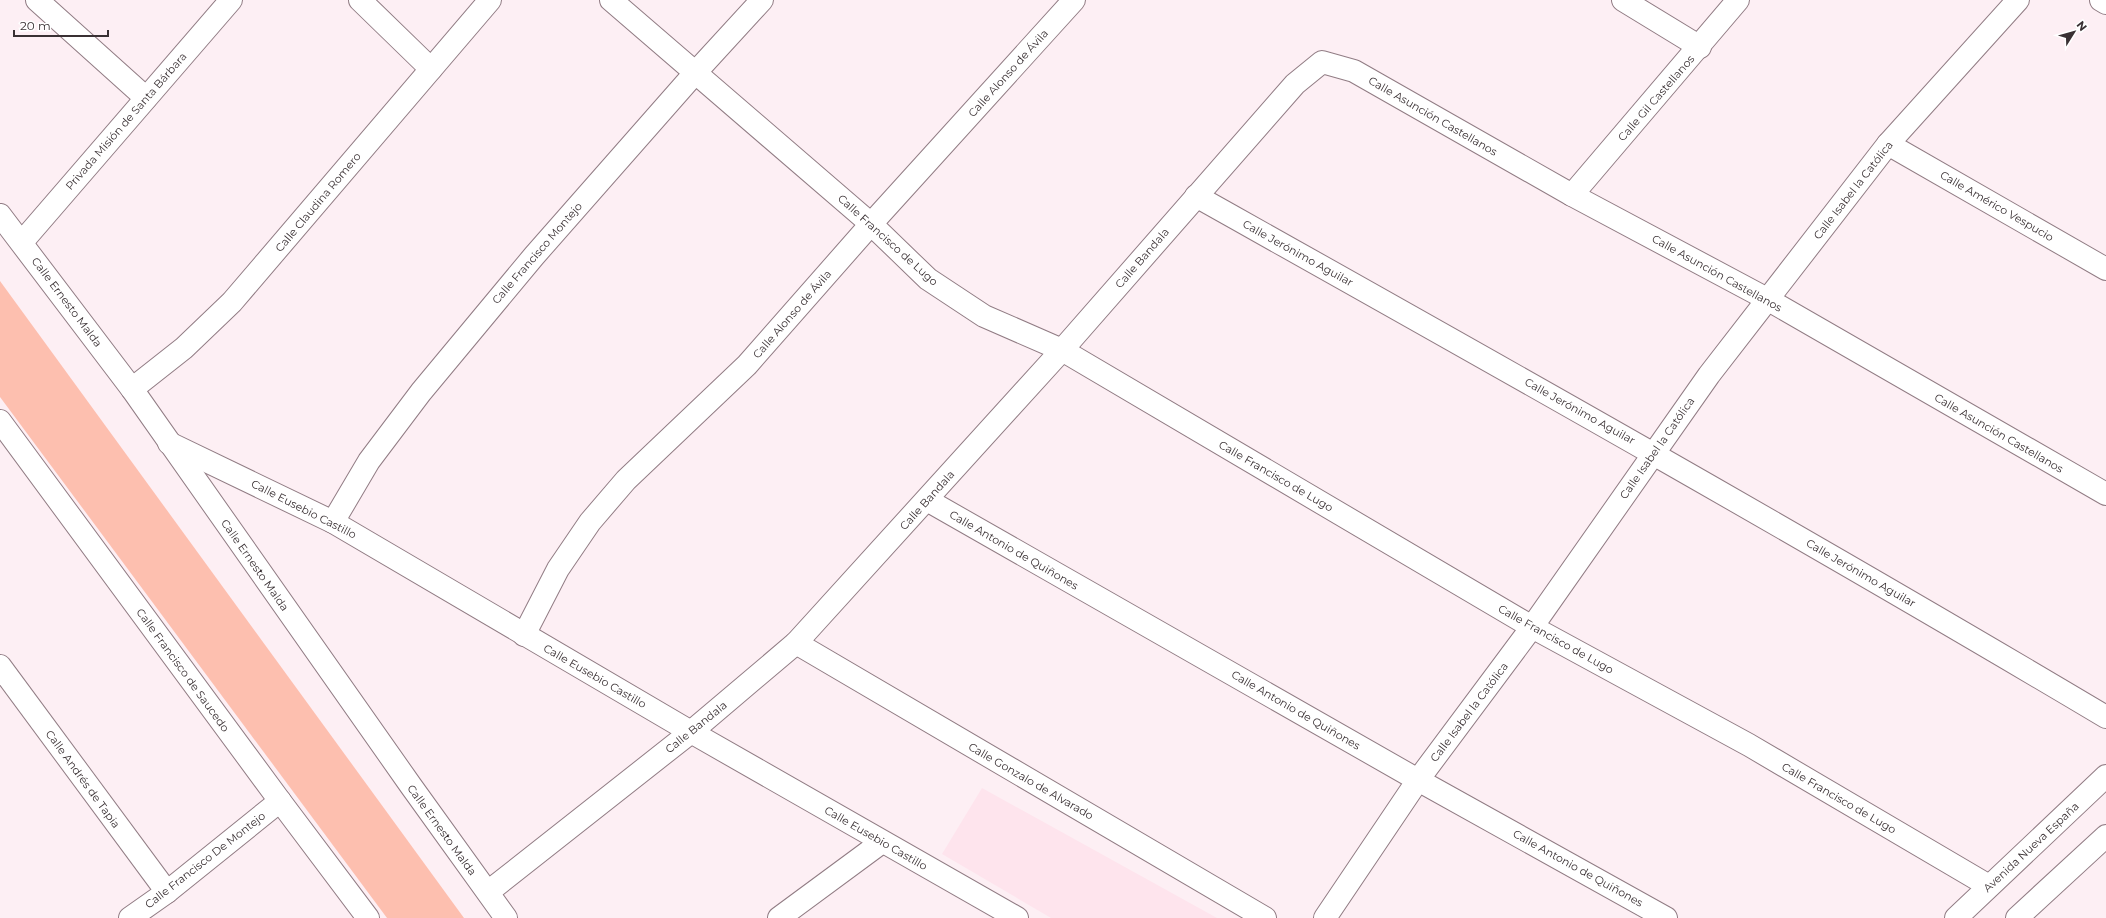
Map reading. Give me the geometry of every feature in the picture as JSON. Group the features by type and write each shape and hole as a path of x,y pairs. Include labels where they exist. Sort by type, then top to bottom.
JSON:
{"street":[{"path":"37,0 146,98"},
{"name":"Privada Misión de Santa Bárbara","path":"22,242 231,0"},
{"path":"360,0 431,69"},
{"name":"Calle Claudina Romero","path":"132,389 184,348 232,302 490,0"},
{"name":"Calle Francisco de Lugo","path":"611,0 871,224 928,278 984,316 1062,350 1532,627 1749,744 1990,886"},
{"name":"Calle Francisco Montejo","path":"333,522 369,461 421,392 534,256 695,73 762,0"},
{"name":"Calle Alonso de Ávila","path":"524,635 558,569 590,522 626,480 747,365 871,224 1074,0"},
{"path":"1623,0 1700,47"},
{"name":"Calle Gil Castellanos","path":"1572,195 1700,47 1738,0"},
{"name":"Calle Isabel la Católica","path":"1325,918 1418,780 1532,627 1709,375 1888,144 2018,0"},
{"path":"2101,0 2106,3"},
{"name":"Calle Asunción Castellanos","path":"1322,62 1354,71 1572,195 1767,299 2106,494"},
{"name":"Calle Bandala","path":"488,892 691,732 796,643 1062,350 1295,84 1322,62"},
{"name":"Calle Américo Vespucio","path":"1888,144 2106,269"},
{"name":"Calle Jerónimo Aguilar","path":"1196,196 1654,453 1893,590 2106,717"},
{"name":"Calle Ernesto Malda","path":"0,215 22,242 132,389 506,918"},
{"name":"Calle Francisco de Saucedo","path":"0,422 280,802 368,918"},
{"name":"Calle Eusebio Castillo","path":"169,442 333,522 691,732 1017,918"},
{"name":"Calle Antonio de Quiñones","path":"927,500 1418,780 1666,918"},
{"name":"Calle Gonzalo de Alvarado","path":"796,643 1266,918"},
{"name":"Calle Andrés de Tapia","path":"0,666 167,892"},
{"name":"Avenida Nueva España","path":"1956,918 2106,776"},
{"name":"Calle Francisco De Montejo","path":"130,918 167,892 280,802"},
{"path":"2018,918 2106,836"},
{"path":"778,918 882,842"}],"shaded area":[{"path":"0,281 464,918 387,918 0,397"},
{"path":"982,788 1217,918 1051,918 942,854"}]}
